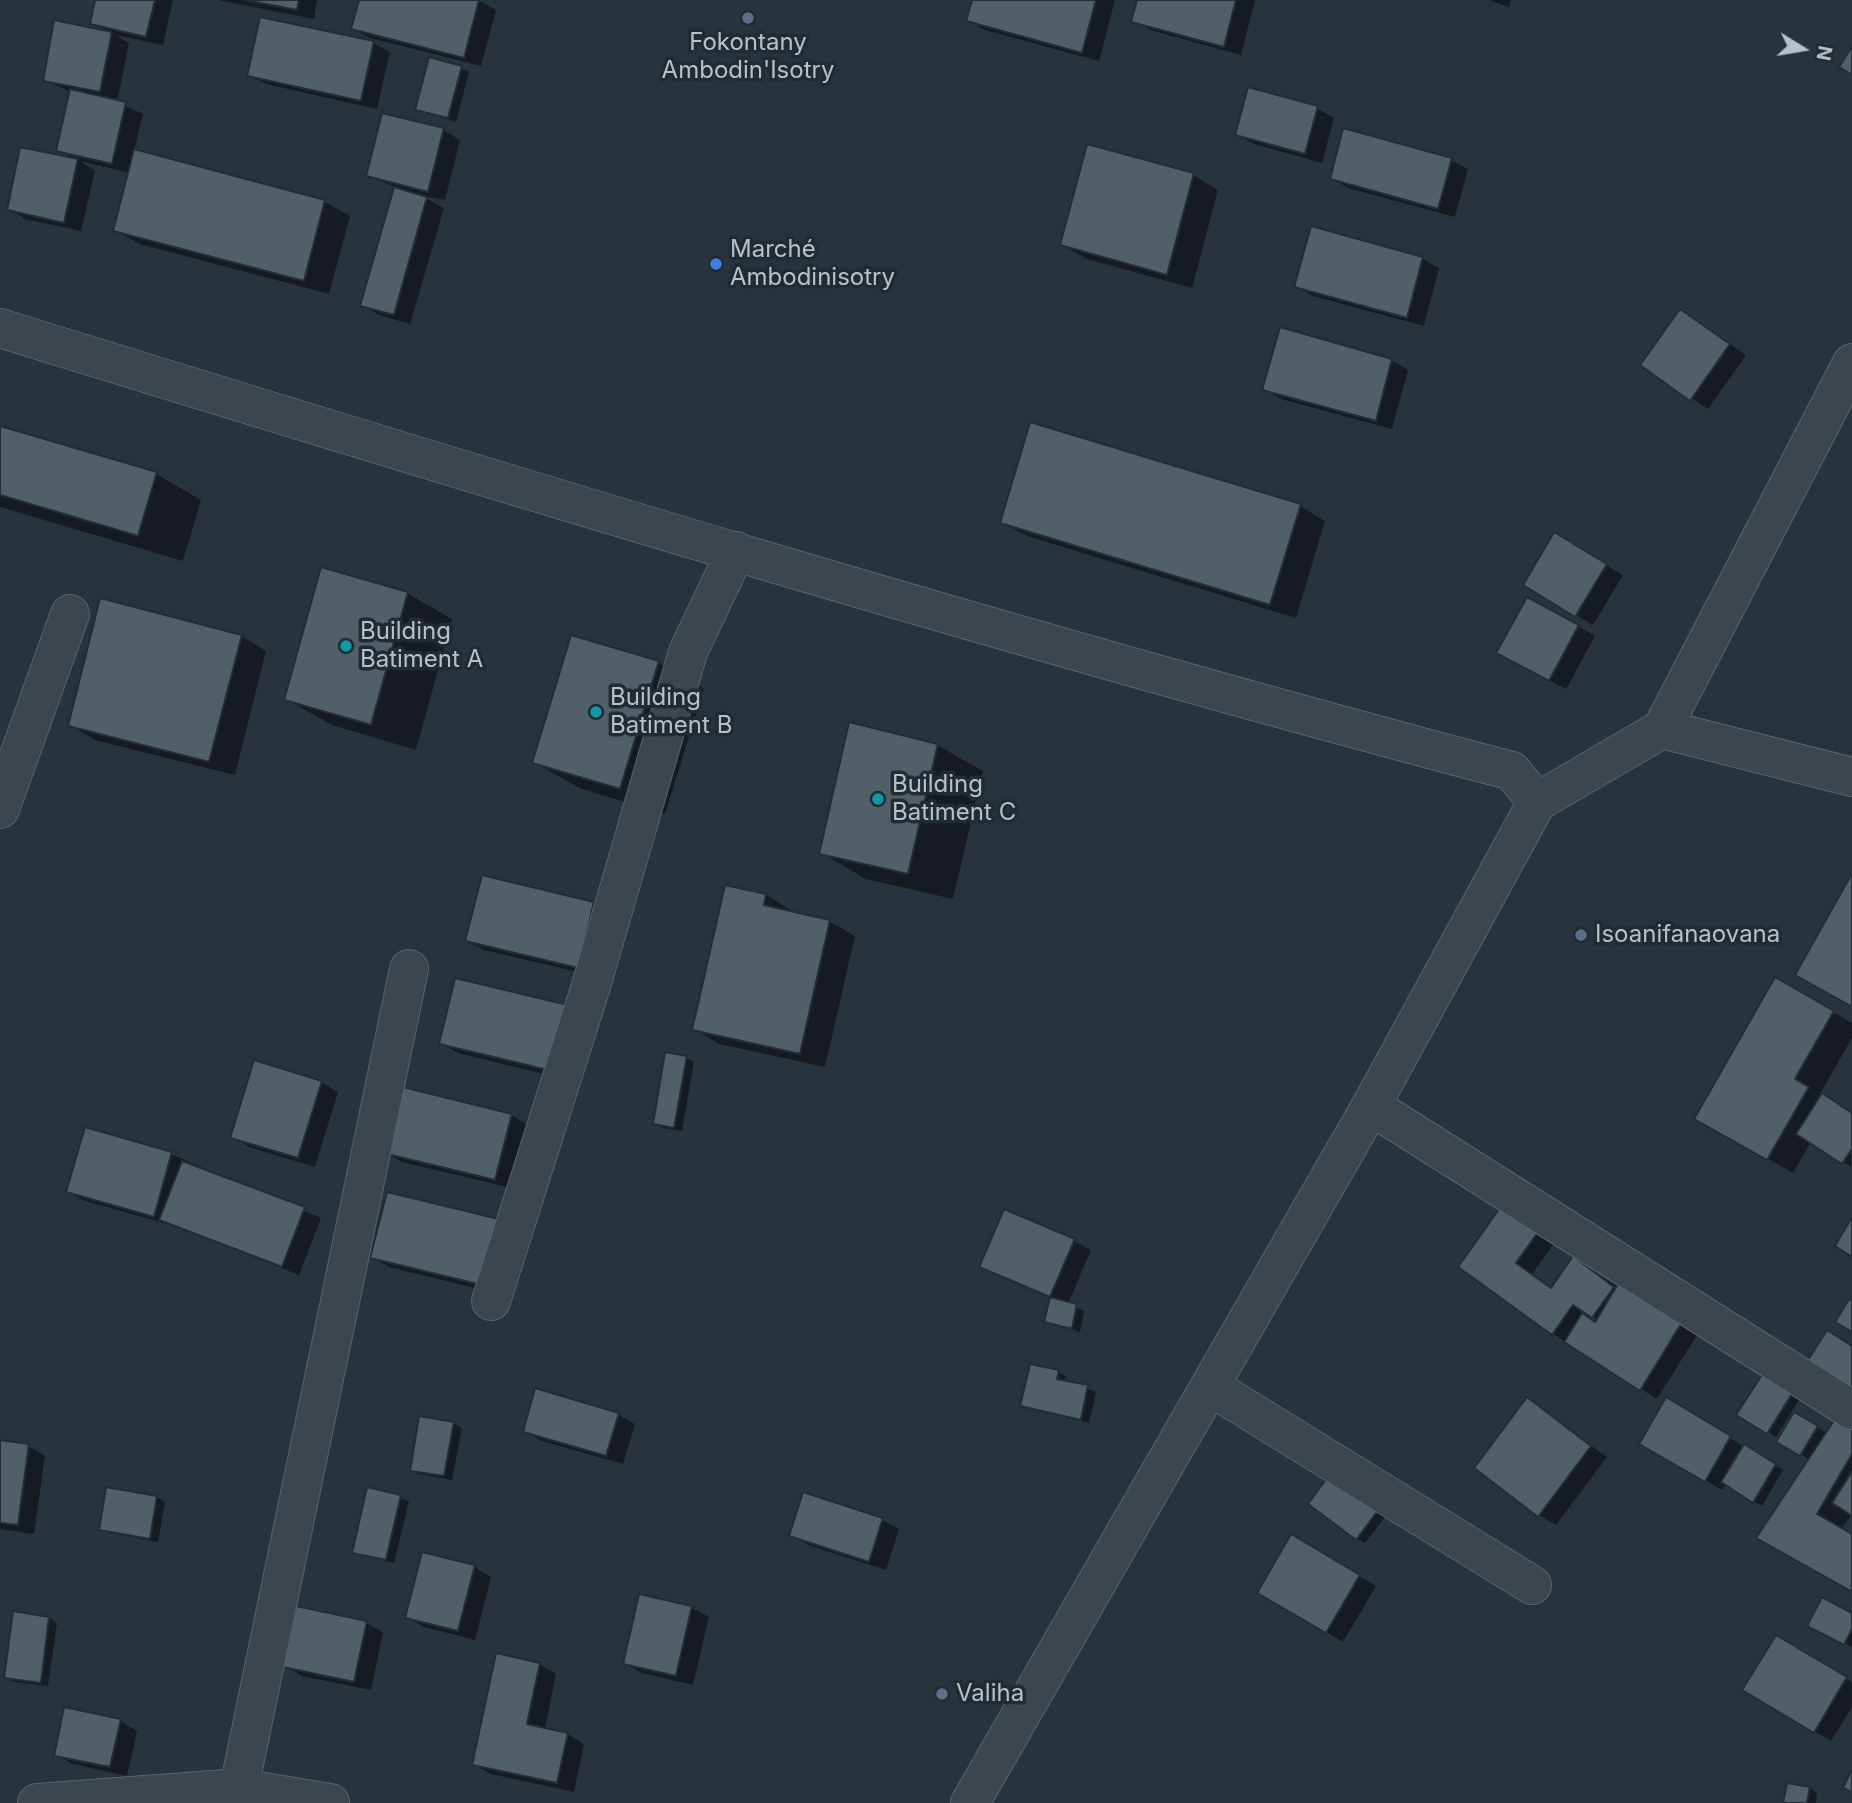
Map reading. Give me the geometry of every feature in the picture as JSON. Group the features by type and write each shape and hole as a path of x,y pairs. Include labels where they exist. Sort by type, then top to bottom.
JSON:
{"street":[{"path":"0,328 736,551 1238,699 1512,771 1537,803"},
{"path":"970,1803 1371,1106 1537,803 1662,729 1852,363"},
{"path":"491,1301 591,986 688,652 736,551"},
{"path":"0,809 70,614"},
{"path":"1662,729 1852,777"},
{"path":"239,1788 409,969"},
{"path":"1371,1106 1852,1410"},
{"path":"1211,1387 1532,1585"},
{"path":"37,1803 239,1788 330,1803"}],"building":[{"path":"95,0 155,0 146,37 90,24"},
{"path":"245,0 299,0 297,10"},
{"path":"359,0 479,0 464,58 351,29"},
{"path":"972,0 1096,0 1082,53 966,21"},
{"path":"1137,0 1236,0 1224,47 1131,22"},
{"path":"260,17 374,41 361,101 247,76"},
{"path":"54,20 112,32 100,92 43,81"},
{"path":"1852,46 1852,75 1839,67"},
{"path":"429,57 462,66 448,118 415,110"},
{"path":"1248,87 1318,106 1305,154 1235,135"},
{"path":"70,89 126,102 112,164 56,151"},
{"path":"382,113 444,128 428,192 366,176"},
{"path":"1343,128 1452,158 1438,209 1330,179"},
{"path":"1087,144 1194,173 1167,275 1060,245"},
{"path":"20,147 78,159 64,223 7,210"},
{"path":"134,149 325,200 304,281 113,231"},
{"path":"394,187 427,197 394,315 360,306"},
{"path":"1311,226 1423,257 1407,318 1294,287"},
{"path":"1680,309 1730,344 1690,401 1640,365"},
{"path":"1280,327 1392,359 1376,421 1262,390"},
{"path":"1030,422 1301,504 1270,605 1000,523"},
{"path":"0,426 157,472 138,536 0,495"},
{"path":"1554,532 1607,564 1575,617 1523,585"},
{"name":"Building Batiment A","path":"321,567 408,592 371,725 284,700"},
{"path":"1527,597 1579,625 1549,681 1496,653"},
{"path":"100,598 242,635 209,762 68,726"},
{"name":"Building Batiment B","path":"571,635 659,661 620,789 532,763"},
{"name":"Building Batiment C","path":"849,722 938,744 908,874 819,854"},
{"path":"482,875 594,902 578,968 465,941"},
{"path":"1852,875 1852,1007 1795,975"},
{"path":"725,885 766,894 764,905 830,920 800,1054 692,1030"},
{"path":"1775,977 1834,1011 1795,1079 1809,1087 1767,1160 1694,1119"},
{"path":"455,978 568,1005 552,1071 439,1044"},
{"path":"665,1052 687,1056 674,1128 653,1124"},
{"path":"254,1060 322,1081 298,1158 230,1138"},
{"path":"399,1086 512,1114 495,1180 383,1153"},
{"path":"1822,1093 1852,1113 1852,1149 1842,1164 1796,1134"},
{"path":"85,1127 172,1152 154,1217 66,1192"},
{"path":"182,1161 305,1207 282,1267 159,1220"},
{"path":"387,1192 499,1219 482,1285 370,1258"},
{"path":"1502,1205 1539,1231 1516,1263 1551,1288 1573,1256 1614,1287 1592,1318 1573,1305 1552,1335 1458,1267"},
{"path":"1004,1209 1075,1239 1050,1297 979,1267"},
{"path":"1852,1217 1852,1257 1835,1246"},
{"path":"1618,1284 1681,1324 1640,1391 1564,1342 1582,1313 1595,1322"},
{"path":"1050,1297 1077,1304 1072,1329 1044,1322"},
{"path":"1849,1299 1852,1301 1852,1332 1835,1322"},
{"path":"1827,1330 1852,1346 1852,1401 1799,1374"},
{"path":"1030,1364 1059,1370 1057,1379 1088,1385 1081,1420 1020,1406"},
{"path":"1767,1367 1797,1386 1767,1434 1736,1415"},
{"path":"535,1388 619,1413 606,1456 523,1432"},
{"path":"1527,1397 1591,1446 1538,1517 1474,1468"},
{"path":"1666,1397 1731,1436 1705,1482 1639,1444"},
{"path":"1794,1412 1818,1426 1800,1456 1776,1442"},
{"path":"419,1416 454,1422 444,1476 410,1471"},
{"path":"1837,1416 1852,1426 1852,1454 1817,1514 1852,1534 1852,1592 1756,1538"},
{"path":"0,1440 29,1444 18,1525 0,1523"},
{"path":"1744,1444 1776,1464 1753,1503 1721,1482"},
{"path":"1332,1471 1380,1508 1356,1540 1308,1504"},
{"path":"1852,1471 1852,1516 1832,1503"},
{"path":"106,1487 157,1496 150,1539 99,1530"},
{"path":"367,1487 401,1495 386,1560 352,1553"},
{"path":"803,1492 883,1518 869,1562 789,1536"},
{"path":"1291,1534 1360,1575 1326,1633 1257,1593"},
{"path":"422,1552 475,1565 458,1631 405,1618"},
{"path":"639,1594 692,1606 676,1676 623,1664"},
{"path":"1822,1597 1852,1613 1852,1629 1844,1645 1807,1626"},
{"path":"296,1606 367,1621 354,1682 283,1667"},
{"path":"13,1611 49,1617 41,1683 4,1678"},
{"path":"1776,1635 1847,1677 1814,1733 1742,1690"},
{"path":"496,1653 540,1663 527,1724 568,1733 557,1783 472,1765"},
{"path":"64,1707 121,1719 110,1767 54,1756"},
{"path":"1852,1769 1852,1792 1843,1788"},
{"path":"1787,1783 1810,1787 1807,1803 1783,1803"}],"place":[{"name":"Fokontany Ambodin'Isotry","path":"748,18"},
{"name":"Marché Ambodinisotry","path":"716,264"},
{"name":"Building Batiment A","path":"346,646"},
{"name":"Building Batiment B","path":"596,712"},
{"name":"Building Batiment C","path":"878,799"},
{"name":"Isoanifanaovana","path":"1581,935"},
{"name":"Valiha","path":"942,1694"}]}
